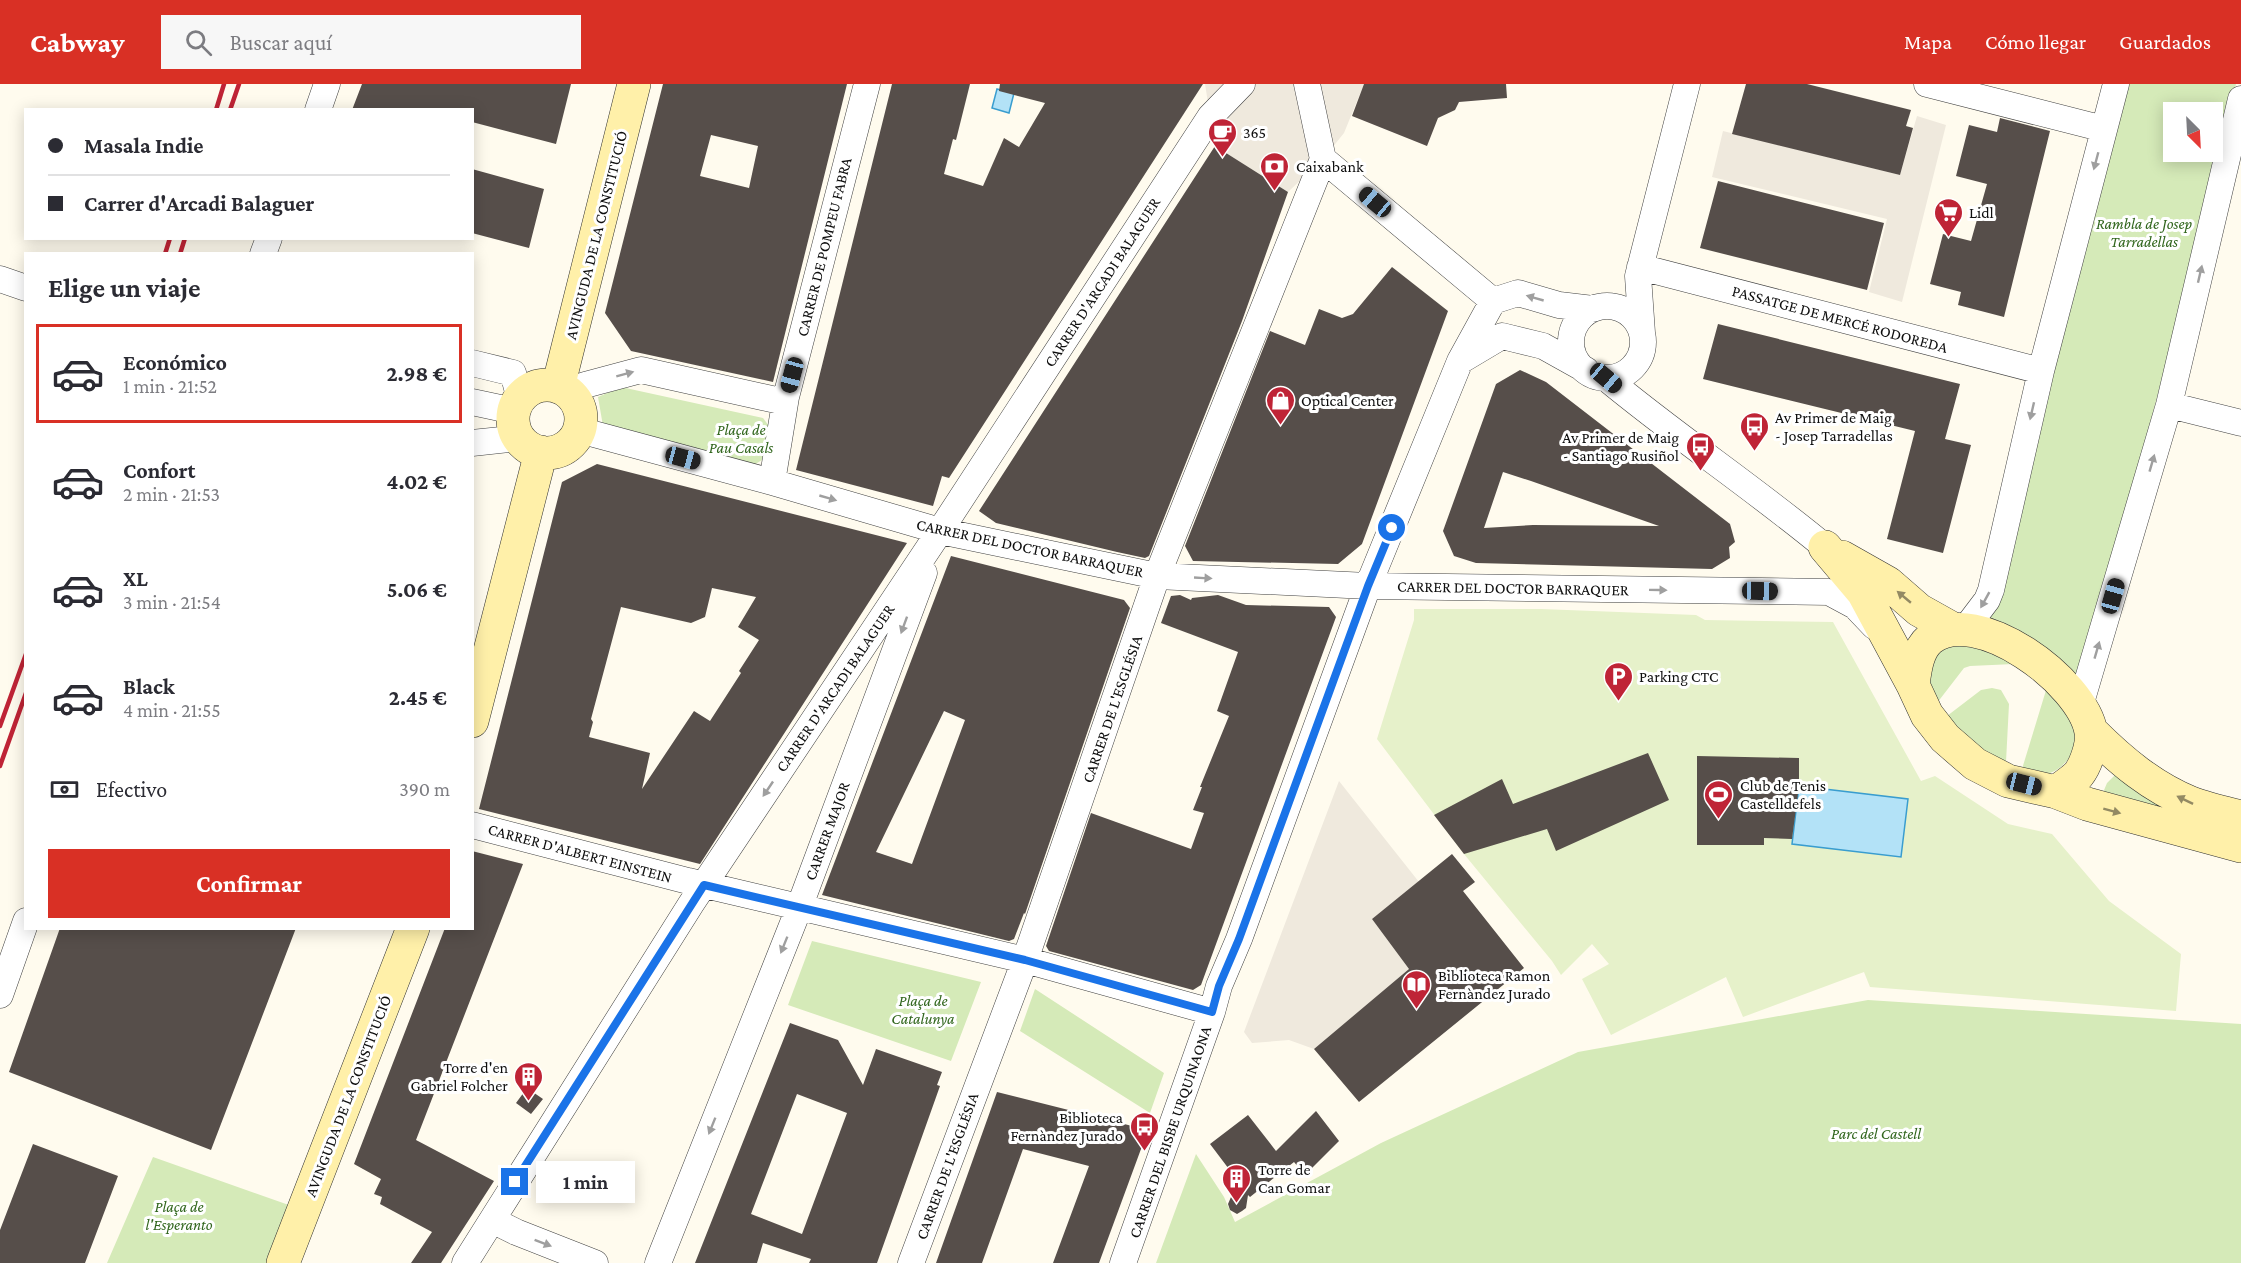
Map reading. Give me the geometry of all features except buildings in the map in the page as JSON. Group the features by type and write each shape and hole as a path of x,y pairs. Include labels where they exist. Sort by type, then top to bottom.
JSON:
{"street":[{"path":"319,108 327,84"},
{"name":"CARRER DE POMPEU FABRA","path":"772,482 785,402 867,84"},
{"name":"CARRER D'ARCADI BALAGUER","path":"465,1263 704,885 940,531 1210,117 1242,84"},
{"path":"1307,84 1323,159 1493,301 1518,293 1560,305 1604,308 1633,316 1642,333"},
{"path":"1655,418 1638,361 1643,343 1639,271 1687,84"},
{"path":"1927,84 2104,129"},
{"path":"1913,686 1916,662 1930,639 1959,629 1987,600 1991,590 2041,371 2116,84"},
{"name":"AVINGUDA DE LA CONSTITUCIÓ","path":"564,390 628,85"},
{"path":"2056,792 2079,774 2089,753 2086,719 2234,164 2241,99"},
{"name":"CARRER DE L'ESGLÉSIA","path":"911,1263 1025,960 1157,576 1323,159"},
{"path":"1639,271 1604,308 1583,315 1576,324 1572,334 1572,345 1574,356 1580,365 1597,375 1772,503 1825,547 1888,584 1919,610 1959,629 2007,642 2036,660 2060,679 2086,719 2118,758 2146,779 2191,803 2241,817"},
{"name":"PASSATGE DE MERCÉ RODOREDA","path":"1639,271 2041,371"},
{"path":"0,279 24,287"},
{"name":"CARRER DEL BISBE URQUINAONA","path":"1123,1263 1212,1012 1219,986 1239,939 1368,586 1460,361 1493,301"},
{"path":"1460,361 1502,336 1543,346 1597,375 1624,373 1638,361"},
{"path":"474,363 513,373 523,425"},
{"path":"474,709 531,389 543,385 564,390 641,370 785,402"},
{"path":"474,403 523,425 552,453 565,448 572,442 579,430 581,418 577,402 564,390"},
{"path":"2169,405 2241,423"},
{"path":"474,442 523,425"},
{"path":"579,430 772,482"},
{"name":"CARRER DEL DOCTOR BARRAQUER","path":"772,482 940,531 1157,576 1368,586 1829,592 1856,606 1888,640"},
{"name":"CARRER MAJOR","path":"658,1263 799,908 940,531"},
{"path":"1825,547 1863,592 1927,715 1945,738 1975,764 2008,781 2056,792 2087,804 2241,846"},
{"name":"CARRER D'ALBERT EINSTEIN","path":"474,826 704,885 1025,960 1212,1012"},
{"path":"0,995 24,927"},
{"name":"AVINGUDA DE LA CONSTITUCIÓ","path":"283,1263 412,930"},
{"path":"492,1220 516,1232 595,1263"}],"green space":[{"name":"Rambla de Josep Tarradellas","path":"2127,84 2236,84 2223,136 2223,102 2163,102 2163,162 2217,162 2141,459 2076,681 1988,620 2001,591 2101,176"},
{"name":"Plaça de Pau Casals","path":"621,387 763,418 769,426 762,460 752,466 603,426 598,397"},
{"name":"Club de Tenis Castelldefels","path":"1414,609 1541,609 1696,615 1705,620 1833,622 1921,781 1935,776 2008,824 2052,834 2109,901 2181,954 2176,1011 1870,987 1864,972 1743,1017 1726,977 1611,1035 1582,979 1609,964 1592,944 1561,975 1464,854 1377,739 1414,620"},
{"path":"1949,645 1979,645 2014,664 1964,668 1937,703 1927,679 1937,653"},
{"path":"2047,687 2074,727 2076,741 2071,755 2062,766 2050,773 2039,774 2022,769"},
{"path":"1992,688 2001,690 2009,704 2006,762 1974,745 1947,716 1981,690"},
{"path":"2116,774 2190,813 2102,795 2107,783"},
{"name":"Plaça de Catalunya","path":"812,941 981,982 951,1061 788,1005"},
{"path":"1035,989 1164,1073 1150,1113 1020,1031"},
{"name":"Parc del Castell","path":"1868,1000 2241,1024 2241,1263 1156,1263 1196,1154 1224,1197 1235,1222 1381,1143 1578,1052"},
{"name":"Plaça de l'Esperanto","path":"153,1157 303,1210 283,1263 107,1263"}],"shaded area":[{"path":"1205,84 1364,84 1344,133 1323,159 1288,192 1215,146"},
{"path":"1917,116 1946,125 1902,302 1869,292 1887,219 1712,177 1723,131 1900,175"},
{"path":"1339,781 1419,882 1372,919 1409,969 1314,1049 1289,1040 1252,1043 1244,1032"}],"water":[{"path":"997,89 1014,93 1009,113 992,108"},
{"path":"1799,786 1908,799 1901,857 1792,844"}],"railway":[{"path":"217,108 224,84"},
{"path":"231,108 239,84"},
{"path":"166,252 169,240"},
{"path":"181,252 184,240"},
{"path":"0,726 24,660"},
{"path":"0,766 24,699"}],"place":[{"name":"365","path":"1222,158"},
{"name":"Caixabank","path":"1275,192"},
{"name":"Lidl","path":"1948,238"},
{"name":"Optical Center","path":"1280,426"},
{"name":"Av Primer de Maig - Josep Tarradellas","path":"1754,452"},
{"name":"Av Primer de Maig - Santiago Rusiñol","path":"1700,472"},
{"name":"Parking CTC","path":"1618,702"},
{"name":"Club de Tenis Castelldefels","path":"1719,820"},
{"name":"Biblioteca Ramon Fernàndez Jurado","path":"1417,1010"},
{"name":"Torre d'en Gabriel Folcher","path":"529,1102"},
{"name":"Biblioteca Fernàndez Jurado","path":"1144,1152"},
{"name":"Torre de Can Gomar","path":"1237,1204"}],"route":[{"path":"515,1182 704,885 1025,960 1212,1012 1219,986 1239,939 1368,586 1392,528"}]}
